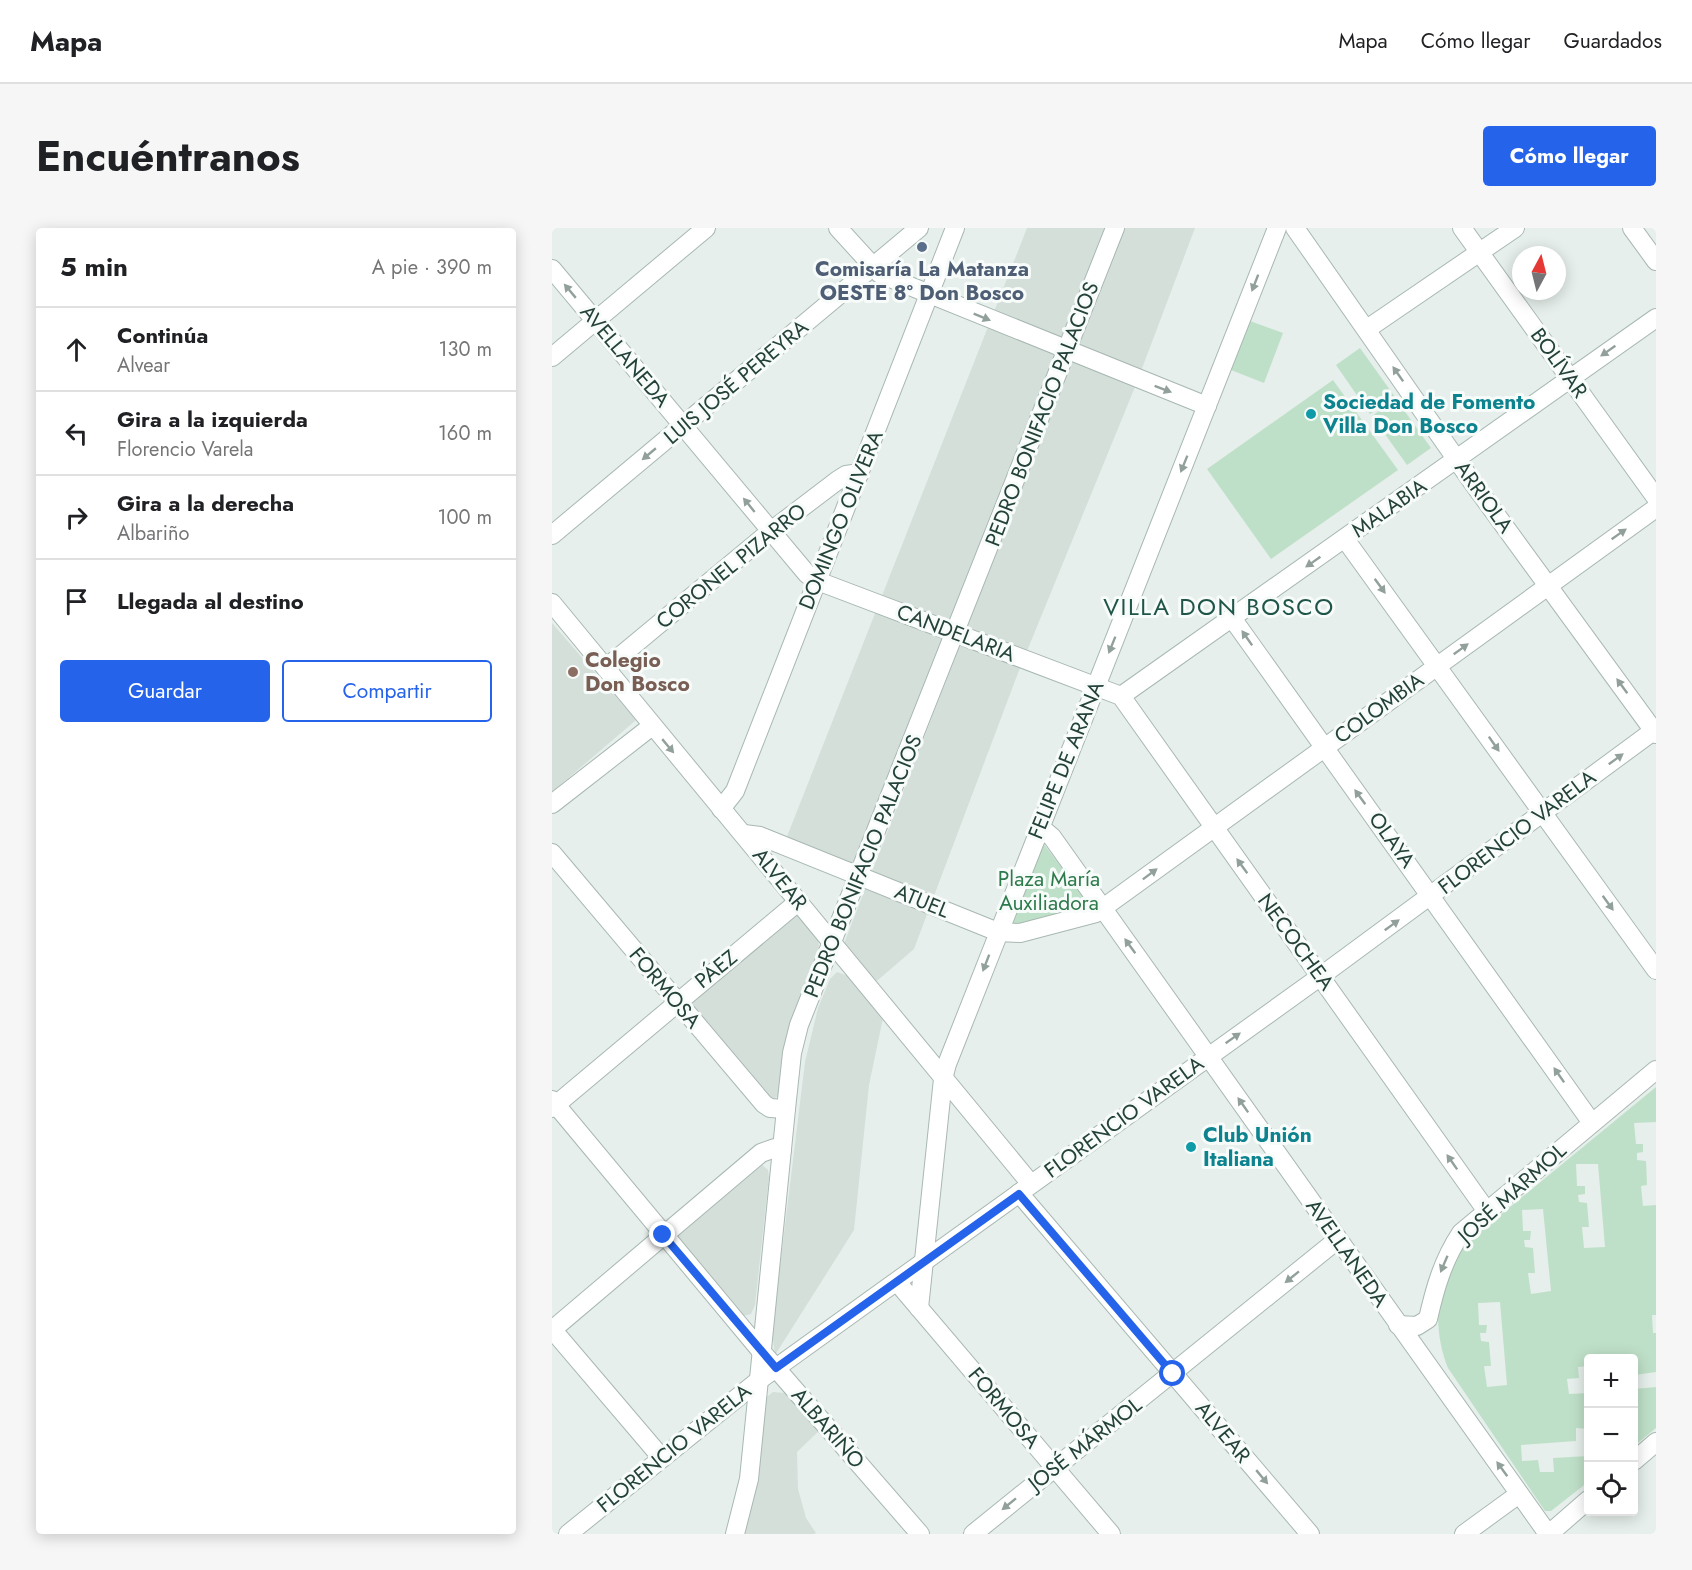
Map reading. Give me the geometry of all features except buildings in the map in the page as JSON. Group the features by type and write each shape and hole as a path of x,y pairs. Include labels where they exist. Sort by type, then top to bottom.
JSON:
{"street":[{"path":"552,357 706,228"},
{"path":"838,228 880,274 1207,406"},
{"name":"LUIS JOSÉ PEREYRA","path":"552,535 919,228"},
{"name":"DOMINGO OLIVERA","path":"721,809 735,791 815,580 860,473 955,228"},
{"name":"PEDRO BONIFACIO PALACIOS","path":"735,1534 748,1479 792,1053 799,1024 1115,228"},
{"name":"FELIPE DE ARANA","path":"919,1308 944,1079 998,932 1277,228"},
{"name":"ARRIOLA","path":"1295,228 1457,460 1655,731"},
{"name":"BOLÍVAR","path":"1462,228 1656,498"},
{"path":"1367,329 1515,228"},
{"path":"1632,228 1656,261"},
{"name":"AVELLANEDA","path":"552,269 807,574 815,580"},
{"name":"MALABIA","path":"1121,696 1656,318"},
{"name":"CORONEL PIZARRO","path":"606,668 771,531 838,480 846,475 860,473"},
{"name":"COLOMBIA","path":"1103,909 1213,826 1656,508"},
{"path":"1345,539 1656,970"},
{"name":"CANDELARIA","path":"815,580 1096,687"},
{"name":"ALVEAR","path":"552,603 944,1079 1025,1189 1173,1374 1310,1534"},
{"name":"OLAYA","path":"1232,618 1432,895 1592,1123"},
{"path":"1096,687 1121,696"},
{"name":"NECOCHEA","path":"1121,696 1486,1210"},
{"path":"552,804 652,726"},
{"name":"FLORENCIO VARELA","path":"568,1534 758,1381 1321,976 1655,731"},
{"name":"AVELLANEDA","path":"1040,826 1052,837 1548,1534"},
{"name":"ATUEL","path":"744,834 760,836 998,932 1020,933 1096,913 1103,909"},
{"name":"FORMOSA","path":"552,853 764,1104 770,1108 786,1109"},
{"name":"PÁEZ","path":"553,1104 799,901"},
{"name":"JOSÉ MÁRMOL","path":"1398,1325 1417,1326 1428,1319 1433,1293 1446,1258 1461,1233 1656,1070"},
{"name":"ALBARIÑO","path":"553,1104 761,1351 920,1534"},
{"path":"661,1457 552,1329 761,1153 775,1148 782,1150"},
{"name":"JOSÉ MÁRMOL","path":"973,1534 1337,1240"},
{"name":"FORMOSA","path":"897,1282 1111,1534"},
{"path":"1638,1458 1655,1445"},
{"path":"1464,1534 1519,1494"},
{"path":"1548,1534 1584,1503"}],"shaded area":[{"path":"1027,228 1106,228 854,863 844,863 786,839"},
{"path":"1122,228 1195,228 1135,387 1018,673 914,949 871,986 843,946"},
{"name":"Colegio Don Bosco","path":"552,623 636,720 552,792"},
{"path":"795,914 799,915 818,939 819,947 792,1022 779,1091 777,1097 770,1100 688,1001"},
{"path":"837,972 851,977 883,1018 869,1085 854,1230 775,1355 772,1332 805,1062 818,1008 830,979"},
{"path":"759,1162 768,1170 769,1177 755,1305 751,1314 743,1316 675,1235"},
{"path":"773,1392 785,1393 820,1430 797,1452 798,1489 806,1518 816,1533 814,1534 741,1534 764,1399"}],"green space":[{"path":"1250,321 1283,333 1264,383 1231,370"},
{"path":"1360,348 1395,397 1370,414 1336,365"},
{"path":"1333,380 1398,470 1271,559 1207,469"},
{"path":"1396,399 1431,448 1407,465 1372,416"},
{"name":"Plaza María Auxiliadora","path":"1043,843 1084,897 1085,903 1081,908 1019,928 1012,925"},
{"path":"1656,1087 1656,1122 1634,1123 1636,1144 1643,1144 1643,1152 1637,1153 1637,1160 1646,1161 1647,1185 1641,1186 1643,1206 1656,1205 1656,1315 1652,1315 1653,1333 1656,1333 1656,1372 1638,1375 1638,1354 1584,1354 1584,1366 1578,1367 1579,1378 1567,1379 1569,1394 1584,1393 1584,1429 1576,1428 1576,1441 1521,1445 1522,1461 1538,1460 1540,1472 1554,1472 1553,1458 1584,1456 1584,1485 1551,1511 1545,1511 1448,1368 1441,1345 1438,1320 1440,1294 1447,1271 1465,1244","holes":["1576,1164 1598,1164 1605,1247 1584,1248 1582,1227 1589,1227 1587,1203 1579,1202 1578,1195 1585,1194 1585,1186 1577,1186","1543,1209 1551,1291 1531,1294 1528,1273 1535,1273 1533,1248 1525,1247 1524,1240 1530,1240 1531,1231 1523,1231 1522,1210","1500,1302 1507,1385 1487,1387 1484,1366 1491,1366 1489,1342 1481,1341 1480,1333 1486,1333 1487,1325 1479,1325 1478,1303"]},
{"path":"1656,1387 1656,1428 1638,1443 1638,1408 1638,1389"}],"place":[{"name":"Comisaría La Matanza OESTE 8° Don Bosco","path":"922,247"},
{"name":"Sociedad de Fomento Villa Don Bosco","path":"1311,414"},
{"name":"Colegio Don Bosco","path":"573,672"},
{"name":"Club Unión Italiana","path":"1191,1147"}],"district":[{"name":"VILLA DON BOSCO","path":"1219,606"}],"route":[{"path":"663,1235 776,1368 1019,1194 1173,1374"}]}
